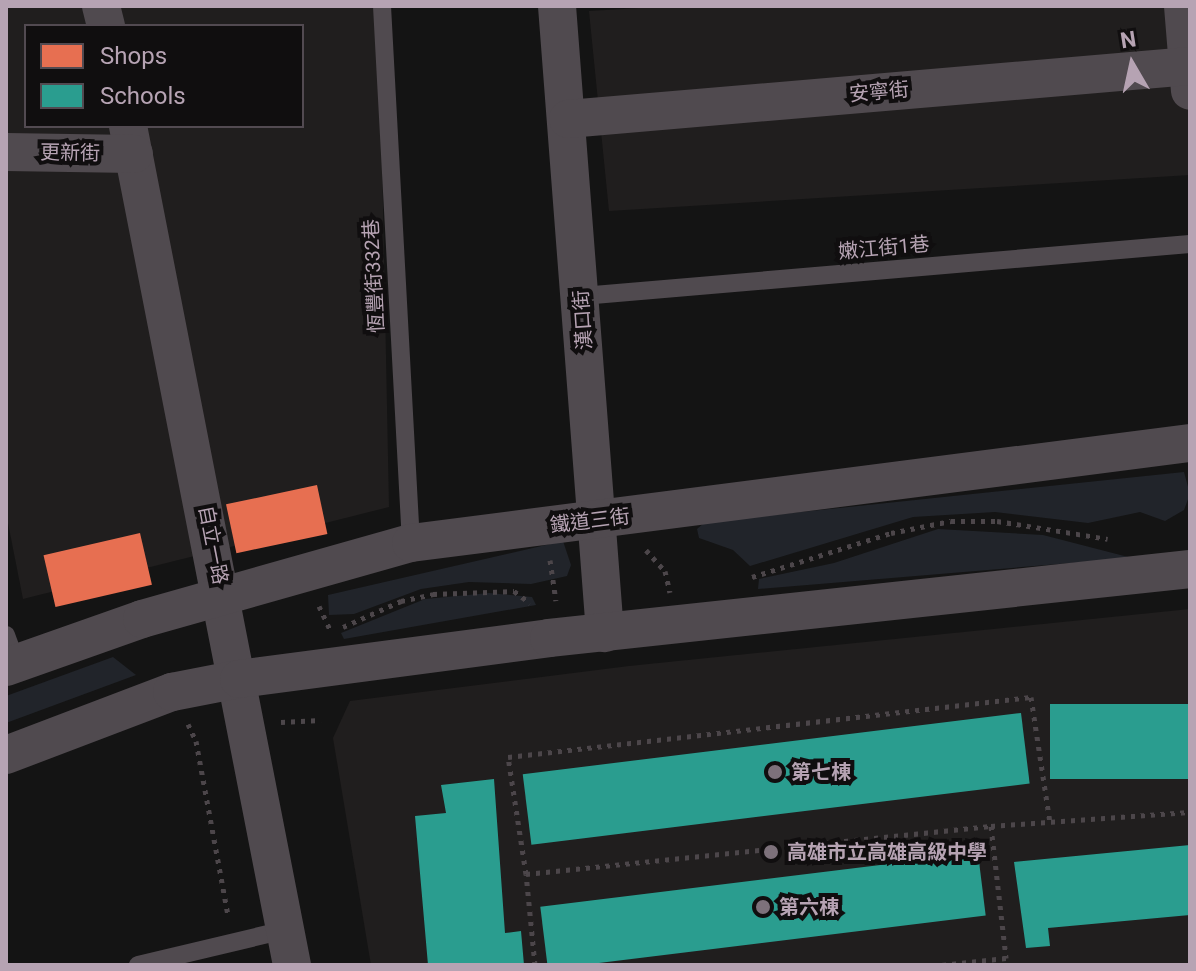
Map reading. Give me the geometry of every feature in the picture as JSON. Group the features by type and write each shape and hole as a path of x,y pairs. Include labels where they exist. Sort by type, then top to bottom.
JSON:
{"street":[{"name":"漢口街","path":"557,6 582,296 593,521 605,633"},
{"path":"1183,6 1189,75"},
{"name":"安寧街","path":"568,119 1189,75"},
{"name":"更新街","path":"6,152 131,140"},
{"name":"自立一路","path":"131,140 223,595 288,948"},
{"name":"鐵道三街","path":"9,655 411,543 1190,443"},
{"path":"6,755 172,692 239,679 605,633 1190,569"}],"lane":[{"name":"恆豐街332巷","path":"382,6 411,543"},
{"name":"嫩江街1巷","path":"582,296 1190,244"},
{"path":"138,965 288,948"}],"path":[{"path":"742,580 920,525 951,521 997,521 1122,541"},
{"path":"639,544 665,571 673,602"},
{"path":"546,615 557,605 550,557"},
{"path":"315,598 332,633 377,610 433,594 514,591 535,607"},
{"path":"535,965 526,874 508,757 1031,697 1050,822"},
{"path":"182,720 192,726 196,741 229,923"},
{"path":"526,874 991,826 1190,812"},
{"path":"941,965 1006,962 991,826"}],"shaded area":[{"path":"6,6 379,6 389,507 23,599 6,513"},
{"path":"673,6 1190,6 1190,175 609,211 589,11"},
{"path":"1184,472 1190,494 1184,510 1165,521 1140,512 1088,523 995,512 913,517 750,566 733,550 699,538 697,529 705,522"},
{"path":"938,529 1043,535 1132,558 758,589 759,579 834,563"},
{"path":"563,541 571,565 567,576 531,584 469,582 421,589 354,614 329,615 328,595"},
{"path":"489,593 532,597 536,605 344,639 341,633 425,599"},
{"name":"高雄市立高雄高級中學","path":"1190,609 1190,965 371,965 333,738 350,701 629,666"},
{"path":"113,657 136,675 6,723 6,696"}],"building: Shops":[{"path":"317,485 327,534 236,553 226,504"},
{"path":"140,533 152,585 55,607 44,555"}],"building: Schools":[{"path":"1050,704 1190,704 1190,779 1050,779"},
{"name":"第七棟","path":"1021,713 1030,783 531,845 523,774"},
{"path":"494,779 505,933 521,931 524,965 428,965 415,816 446,813 441,785"},
{"path":"1190,845 1190,915 1048,928 1050,946 1026,948 1014,862"},
{"name":"第六棟","path":"978,853 986,916 583,965 547,965 540,907"}],"place":[{"name":"第七棟","path":"775,772"},
{"name":"高雄市立高雄高級中學","path":"771,852"},
{"name":"第六棟","path":"763,907"}]}
